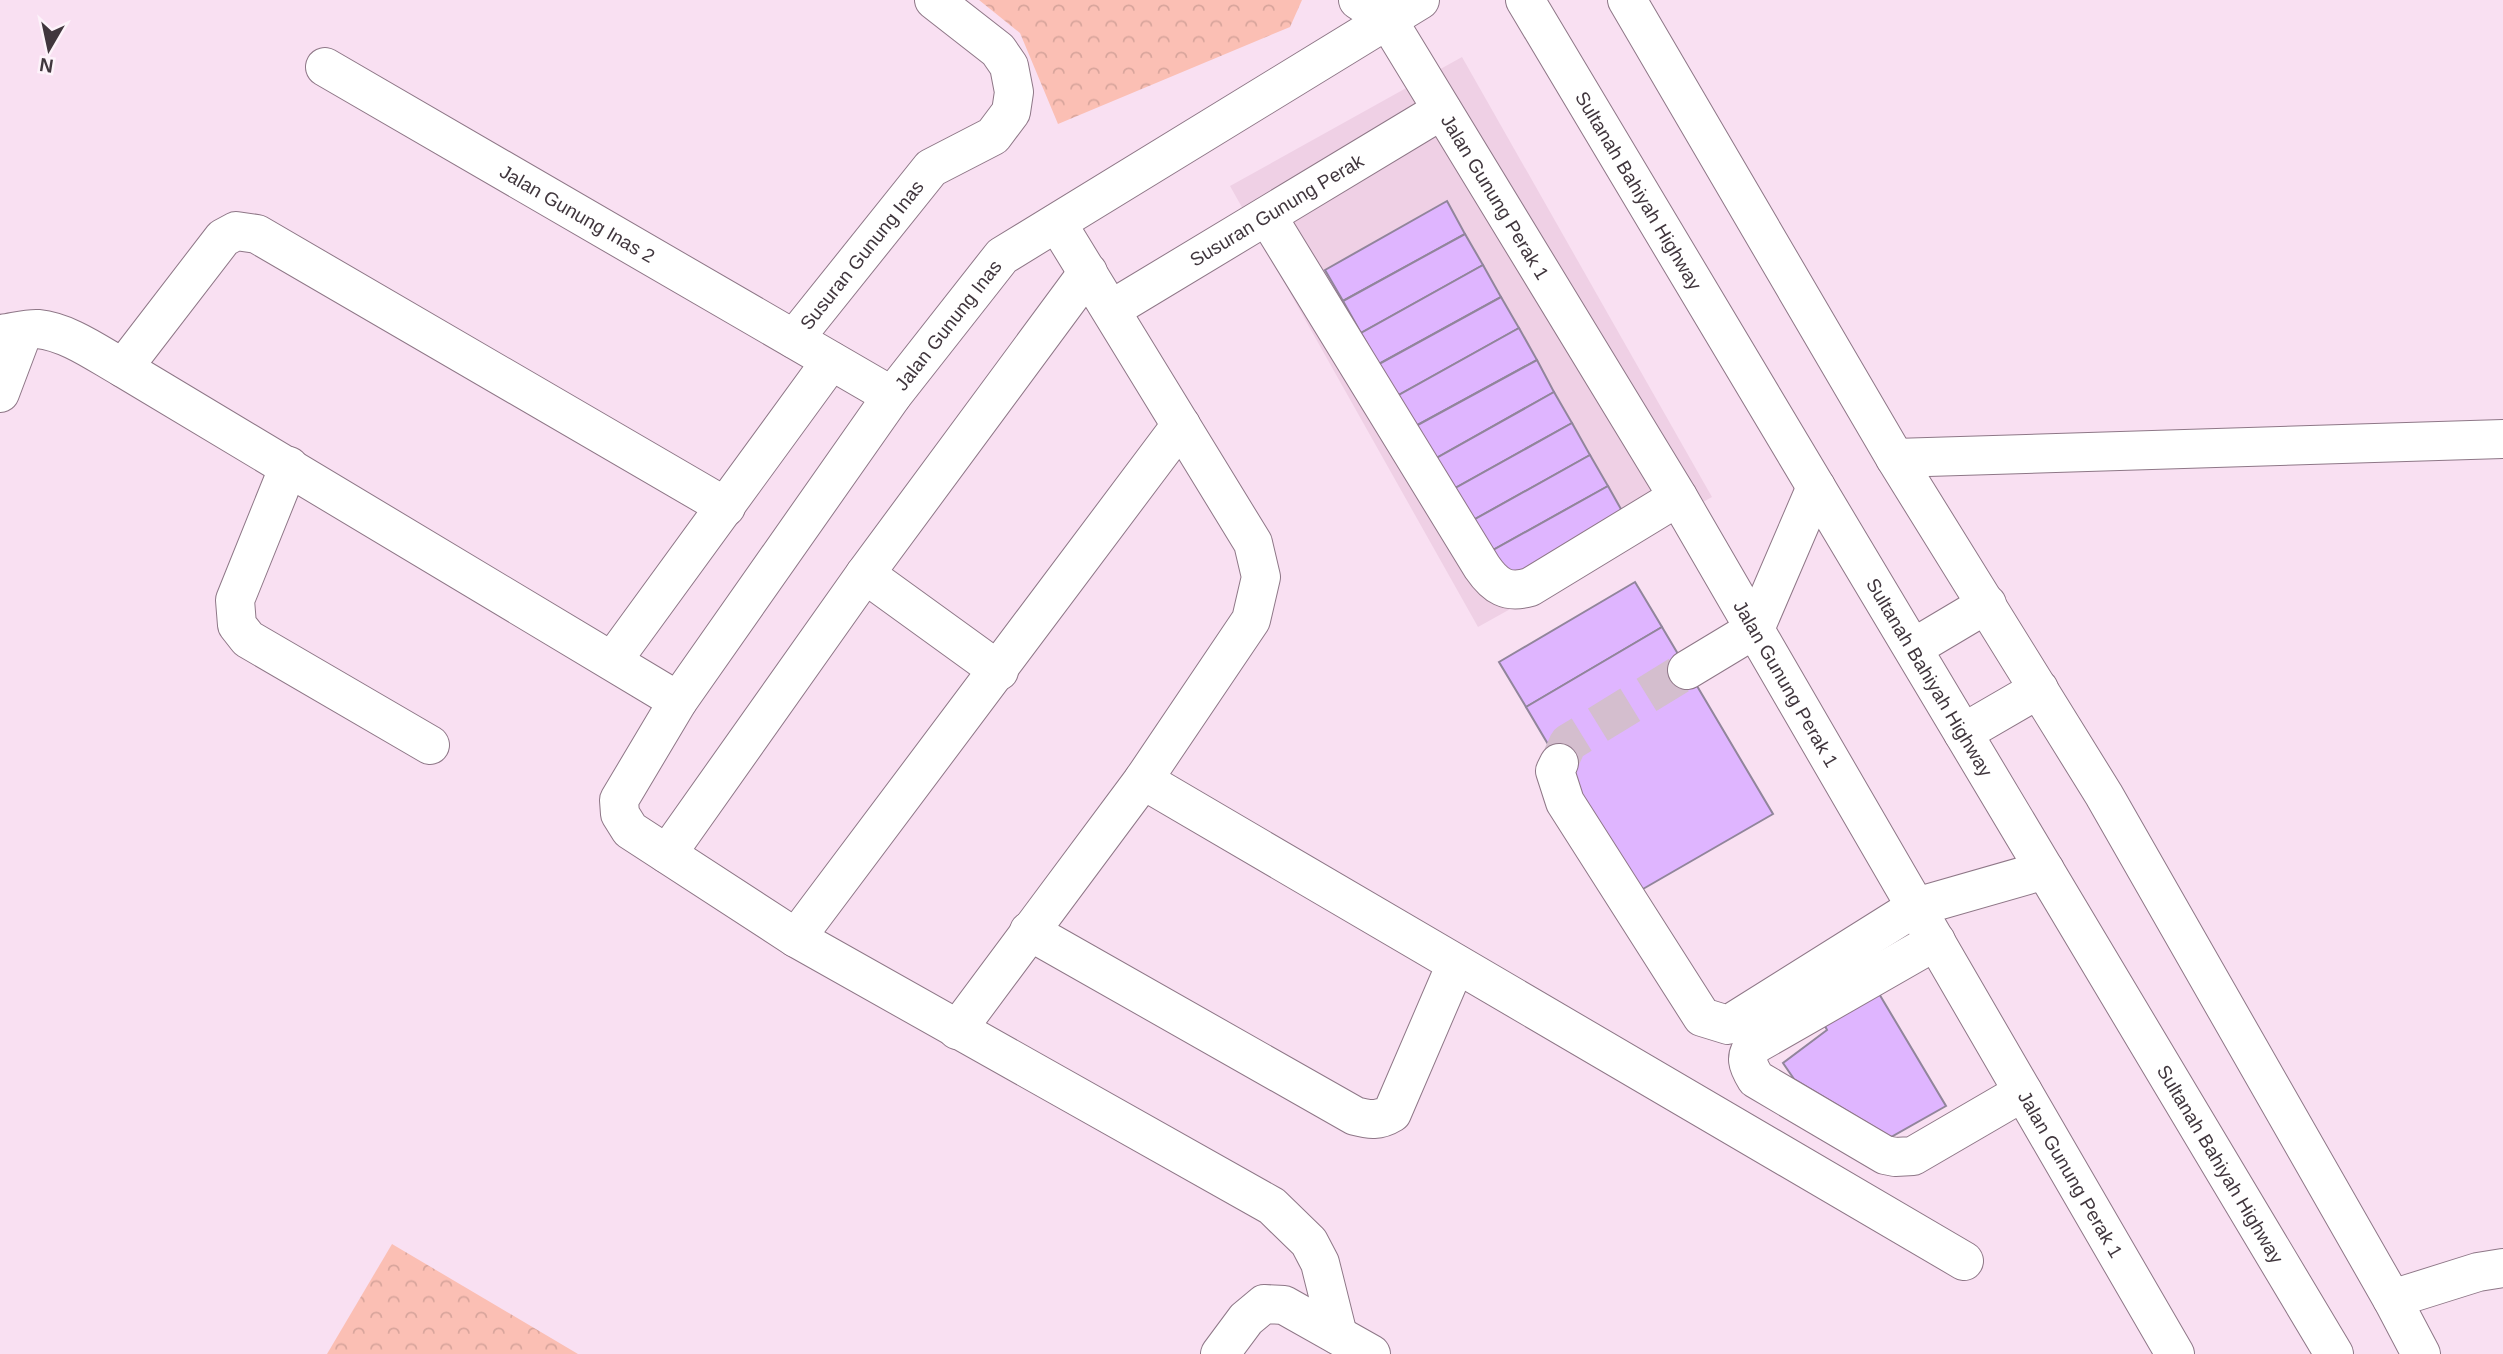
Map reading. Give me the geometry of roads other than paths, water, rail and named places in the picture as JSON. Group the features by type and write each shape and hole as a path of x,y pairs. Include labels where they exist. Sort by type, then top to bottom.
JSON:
{"street":[{"name":"Susuran Gunung Inas","path":"794,339 931,168 993,135 1011,112 1014,92 1009,66 998,50 934,0"},
{"name":"Jalan Gunung Inas","path":"667,854 630,830 620,814 619,800 678,701 892,396 1002,256 1373,10 1420,0"},
{"name":"Sultanah Bahiyah Highway","path":"1525,0 2334,1354"},
{"path":"1627,0 1895,458 2110,807 2421,1354"},
{"name":"Jalan Gunung Perak 1","path":"1373,10 1442,110 1678,497 2175,1354"},
{"name":"Jalan Gunung Inas 2","path":"325,67 892,396"},
{"name":"Susuran Gunung Perak","path":"1112,309 1442,110"},
{"path":"1267,216 1482,567 1496,585 1507,590 1530,587 1678,497"},
{"path":"957,1030 1143,780 1251,620 1261,577 1253,543 1057,222"},
{"path":"123,368 223,238 236,232 257,233 726,507"},
{"path":"1088,272 865,575 667,854 796,938 1272,1206 1309,1242 1320,1263 1338,1335"},
{"path":"0,393 12,333 37,329 71,340 289,466 678,701"},
{"path":"613,660 831,360"},
{"path":"796,938 1181,425"},
{"path":"1895,458 2503,439"},
{"path":"289,466 235,600 237,625 248,639 430,745"},
{"path":"1687,670 1755,629 1816,487"},
{"path":"865,575 999,671"},
{"path":"1913,648 1987,604"},
{"path":"1964,733 2039,689"},
{"path":"1559,763 1555,771 1565,802 1702,1017 1728,1026 1916,908 2045,870"},
{"path":"1143,780 1964,1261"},
{"path":"1029,931 1355,1116 1369,1120 1382,1120 1392,1113 1457,964"},
{"path":"1936,941 1756,1044 1748,1055 1748,1066 1756,1079 1885,1155 1895,1157 1913,1156 2023,1092"},
{"path":"2392,1299 2478,1272 2503,1268"},
{"path":"1220,1354 1246,1319 1264,1304 1284,1305 1371,1354"}],"tunnel":[{"path":"1559,763 1568,743 1687,670"}]}
